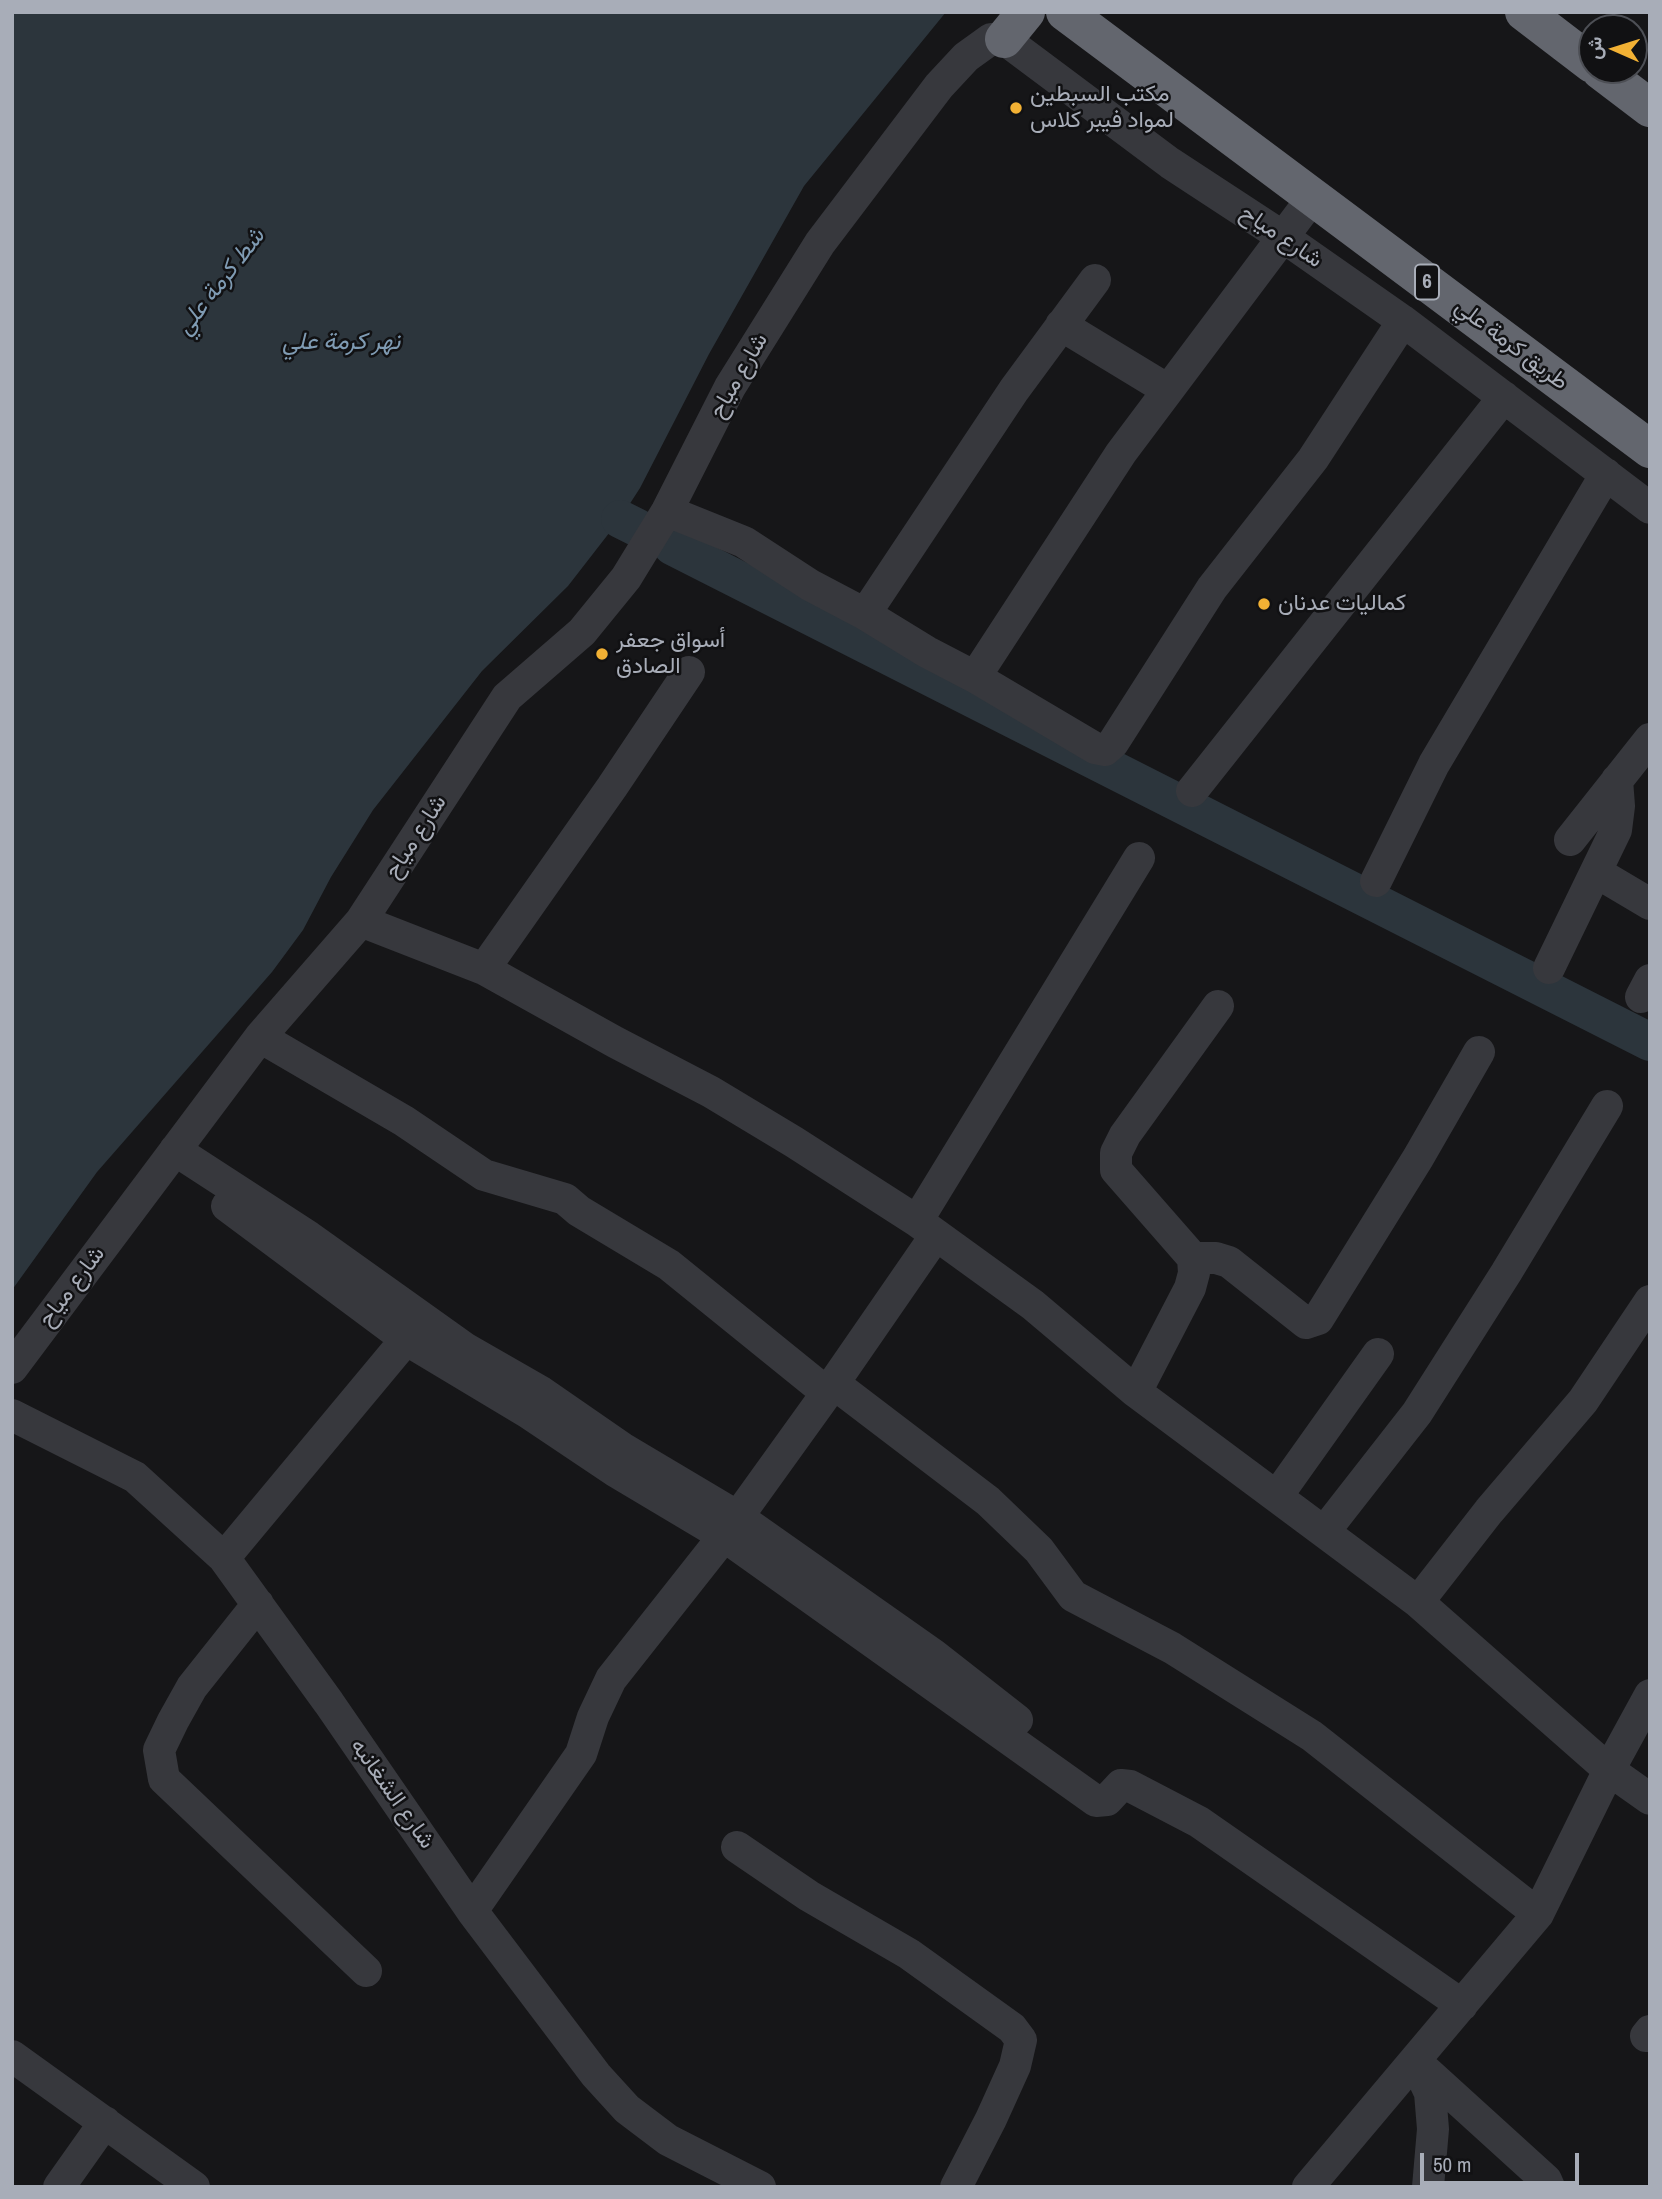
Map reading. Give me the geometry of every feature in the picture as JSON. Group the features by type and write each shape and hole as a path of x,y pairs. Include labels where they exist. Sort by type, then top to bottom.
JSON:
{"highway":[{"name":"طريق كرمة علي","path":"1065,12 1650,449"},
{"path":"1529,14 1578,53"},
{"path":"1618,84 1650,108"}],"street":[{"name":"شارع مياح","path":"12,1368 260,1037 361,920 507,697 582,632 626,578 667,511 730,387 820,243 939,86 966,57 1015,26 1170,163 1283,237 1403,321 1650,508"},
{"path":"975,677 1121,453 1313,197"},
{"path":"865,614 1014,390 1095,280"},
{"path":"667,511 744,542 810,585 865,614 1095,748 1105,750 1113,743 1212,588 1313,459 1403,321"},
{"path":"1061,326 1168,390"},
{"path":"1192,791 1504,397"},
{"path":"1376,881 1434,764 1606,474"},
{"path":"484,969 689,672"},
{"path":"1570,841 1650,739"},
{"path":"1549,968 1616,830 1619,806 1617,780"},
{"path":"472,1911 581,1754 593,1717 611,1679 731,1527 829,1391 1139,858"},
{"path":"1596,872 1650,904"},
{"path":"361,920 484,969 711,1092 794,1142 926,1228 1033,1305 1136,1392 1418,1602 1609,1770 1650,1799"},
{"path":"1136,1392 1190,1287 1194,1273 1193,1258 1116,1170 1116,1153 1125,1135 1218,1006"},
{"path":"260,1037 404,1121 484,1175 565,1199 579,1211 669,1265 821,1388 829,1391 841,1389 988,1501 1039,1550 1073,1596 1172,1648 1312,1736 1538,1914"},
{"path":"1193,1258 1216,1258 1229,1262 1306,1324 1318,1319 1418,1158 1479,1052"},
{"path":"1324,1532 1417,1413 1607,1106"},
{"path":"171,1156 527,1412 615,1471 731,1527 927,1665 1046,1765 1096,1801 1107,1800 1121,1785 1130,1786 1199,1822 1462,2005"},
{"path":"1418,1602 1489,1511 1583,1401 1650,1301"},
{"path":"224,1558 415,1329"},
{"path":"1277,1496 1378,1354"},
{"name":"شارع الشغانبه","path":"12,1415 135,1478 224,1558 329,1703 472,1911 596,2075 628,2109 668,2140 760,2187"},
{"path":"258,1604 192,1687 179,1710 159,1749 163,1779 366,1971"},
{"path":"1308,2187 1538,1914 1609,1770 1650,1695"},
{"path":"737,1847 809,1896 909,1954 1012,2028 1021,2040 1015,2066 956,2187"},
{"path":"12,2056 194,2187"},
{"path":"1415,2061 1430,2093 1433,2129 1428,2187"},
{"path":"1415,2061 1546,2180 1549,2187"},
{"path":"59,2187 105,2122"}],"water":[{"name":"نهر كرمة علي","path":"12,12 946,12 804,186 709,354 640,488 620,519 568,586 482,671 373,810 331,877 303,930 272,972 97,1172 12,1290"}],"waterway":[{"path":"620,519 638,528"},
{"path":"672,546 1650,1042"}],"place":[{"name":"مكتب السبطين لمواد فيبر كلاس","path":"1016,108"},
{"name":"كماليات عدنان","path":"1264,604"},
{"name":"أسواق جعفر الصادق","path":"602,654"}],"water label":[{"name":"شط كرمة علي","path":"221,282"}]}
